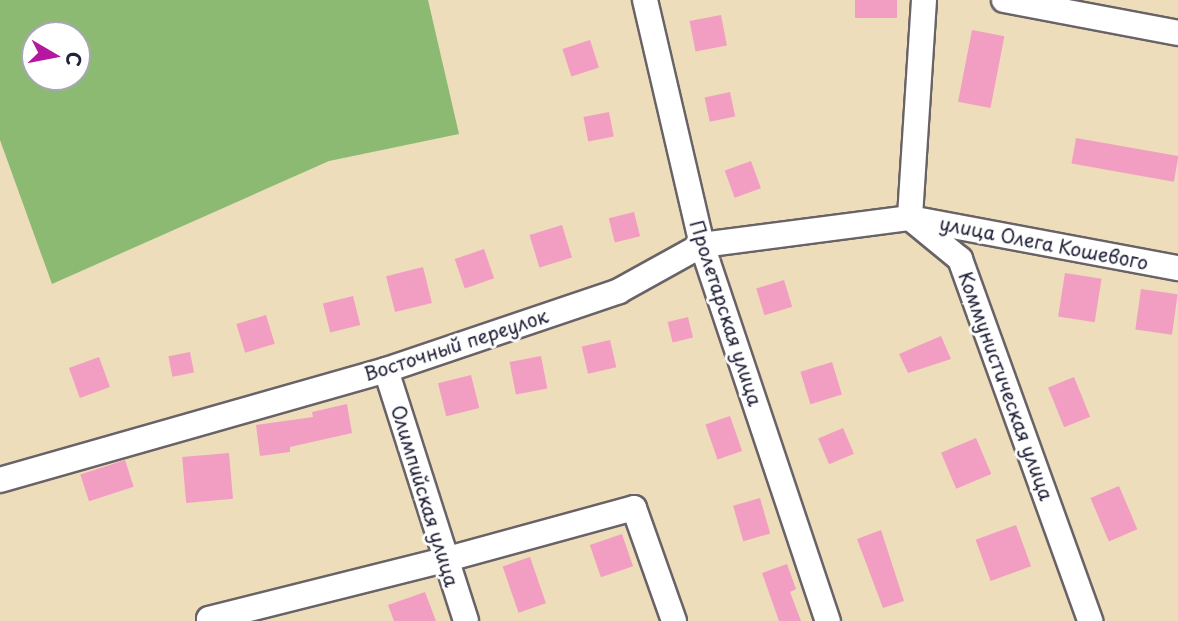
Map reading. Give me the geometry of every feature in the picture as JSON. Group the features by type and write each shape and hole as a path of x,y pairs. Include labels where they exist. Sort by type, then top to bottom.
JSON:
{"street":[{"name":"Пролетарская улица","path":"645,0 702,245 828,621"},
{"path":"910,218 924,0"},
{"path":"1004,0 1178,33"},
{"name":"Восточный переулок","path":"0,480 386,370 619,291 702,245 910,218"},
{"name":"улица Олега Кошевого","path":"910,218 1178,268"},
{"name":"Коммунистическая улица","path":"910,218 960,259 1090,621"},
{"name":"Олимпийская улица","path":"386,370 444,560 466,621"},
{"path":"210,620 634,508 674,621"}],"green space":[{"path":"0,0 428,0 459,134 329,161 52,284 0,140"}],"building":[{"path":"855,0 897,0 897,18 855,18"},
{"path":"721,15 727,45 696,52 690,21"},
{"path":"972,30 1004,36 990,108 958,102"},
{"path":"590,40 599,68 571,77 562,49"},
{"path":"730,92 735,116 710,122 705,97"},
{"path":"609,112 614,137 588,142 583,117"},
{"path":"1076,138 1178,156 1174,182 1071,164"},
{"path":"751,161 761,188 735,198 725,171"},
{"path":"634,212 640,236 615,243 609,218"},
{"path":"562,225 572,258 539,267 529,235"},
{"path":"484,249 494,278 465,288 455,259"},
{"path":"423,267 432,303 395,312 386,276"},
{"path":"1065,273 1102,279 1095,322 1058,316"},
{"path":"784,280 792,307 764,315 756,288"},
{"path":"1141,289 1178,294 1172,335 1135,330"},
{"path":"353,296 360,325 330,333 323,303"},
{"path":"266,315 275,344 245,353 236,324"},
{"path":"688,317 693,337 673,342 668,322"},
{"path":"941,336 951,359 908,373 899,354"},
{"path":"610,340 616,367 588,374 582,347"},
{"path":"190,352 194,373 172,377 168,356"},
{"path":"541,356 547,388 516,394 510,362"},
{"path":"99,357 110,387 80,398 69,368"},
{"path":"832,362 842,395 810,404 800,372"},
{"path":"471,375 479,408 446,416 438,383"},
{"path":"1074,377 1090,417 1064,427 1048,387"},
{"path":"347,404 352,433 290,447 290,452 260,456 256,425 313,417 312,412"},
{"path":"730,416 742,451 717,459 705,424"},
{"path":"843,428 854,454 829,464 818,439"},
{"path":"976,438 991,474 956,489 941,453"},
{"path":"229,453 233,499 186,503 182,457"},
{"path":"125,460 134,487 89,501 80,475"},
{"path":"1119,486 1137,529 1109,541 1090,498"},
{"path":"760,498 770,534 743,541 733,506"},
{"path":"1016,525 1031,566 991,581 976,540"},
{"path":"881,530 904,601 883,608 857,539"},
{"path":"622,534 633,566 601,577 590,545"},
{"path":"530,557 546,603 519,613 503,566"},
{"path":"787,564 796,589 790,592 801,621 779,621 762,573"},
{"path":"425,592 436,621 394,621 388,605"}]}
